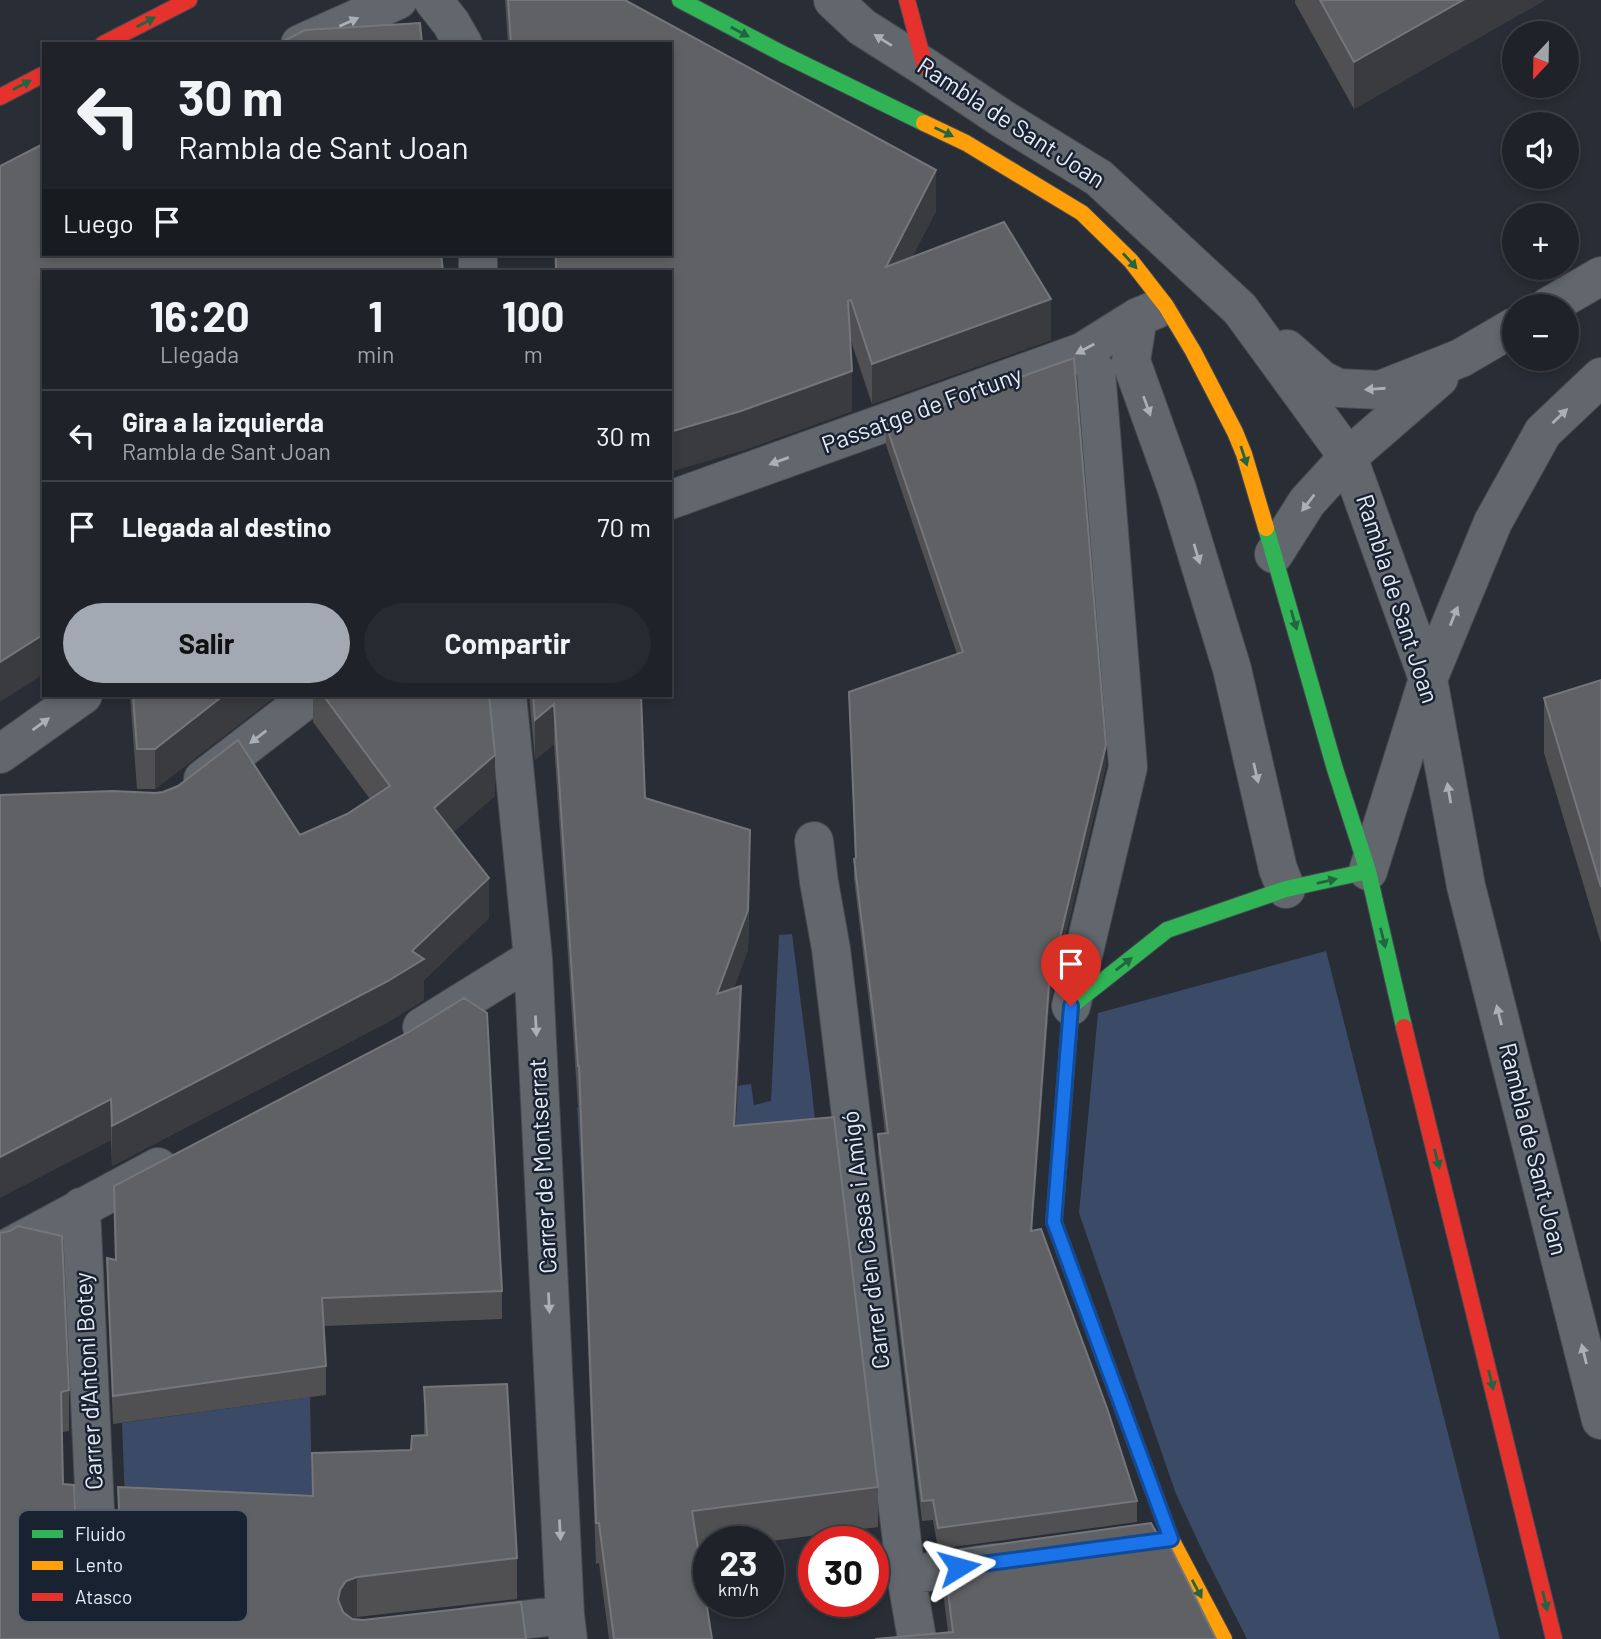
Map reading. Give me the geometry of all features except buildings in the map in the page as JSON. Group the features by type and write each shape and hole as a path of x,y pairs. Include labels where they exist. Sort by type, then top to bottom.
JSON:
{"main road":[{"path":"107,42 189,0"},
{"name":"Rambla de Sant Joan","path":"680,0 783,54 966,143 1082,214 1131,261 1152,311 1193,351 1244,454 1335,769 1368,871 1554,1639"},
{"path":"907,0 925,66"},
{"path":"0,96 42,75"},
{"path":"1224,1639 1171,1539 1054,1222 1071,1006 1167,930 1286,889 1368,871"}],"street":[{"path":"304,42 398,0"},
{"path":"433,0 462,42"},
{"name":"Rambla de Sant Joan","path":"834,0 862,27 1099,178 1240,309 1348,457 1428,679 1466,886 1601,1420"},
{"path":"1570,294 1601,276"},
{"path":"1240,309 1322,380 1338,388 1380,390 1461,358 1502,334"},
{"path":"1152,311 1131,361 1177,489 1232,669 1286,889"},
{"name":"Passatge de Fortuny","path":"672,499 1082,352 1152,311"},
{"path":"1274,554 1307,502 1348,457 1461,358"},
{"path":"1071,1006 1128,767 1096,371"},
{"path":"1368,871 1428,679 1493,522 1543,432 1601,377"},
{"path":"0,754 80,697"},
{"path":"176,801 309,697"},
{"name":"Carrer de Montserrat","path":"506,697 533,958 566,1627"},
{"name":"Carrer d'en Casas i Amigó","path":"814,841 818,882 831,949 906,1575 917,1639"},
{"path":"388,1047 533,958"},
{"path":"0,1252 187,1152"},
{"name":"Carrer d'Antoni Botey","path":"81,1208 95,1510"},
{"path":"1132,1544 1171,1539"},
{"path":"906,1575 1026,1558"},
{"path":"442,1629 566,1627"}],"shaded area":[{"path":"792,934 819,1159 582,1187 577,1107 751,1084 754,1105 771,1101 779,935"},
{"path":"1326,951 1500,1639 1247,1639 1176,1494 1079,1213 1098,1013"},
{"path":"310,1397 313,1537 248,1534 248,1510 125,1510 122,1423"}],"traffic: fast":[{"path":"680,0 924,123"},
{"path":"1266,528 1335,769 1368,871 1404,1027"},
{"path":"1056,1197 1071,1006 1167,930 1286,889 1368,871"}],"traffic: slow":[{"path":"924,123 966,143 1082,213 1131,261 1166,306 1235,432 1266,528"},
{"path":"1056,1197 1054,1222 1171,1539 1224,1639"}],"traffic: jam":[{"path":"107,42 189,0"},
{"path":"907,0 925,67"},
{"path":"0,97 42,75"},
{"path":"1404,1027 1554,1639"}],"route":[{"path":"959,1567 1171,1539 1054,1222 1071,1006"}]}
